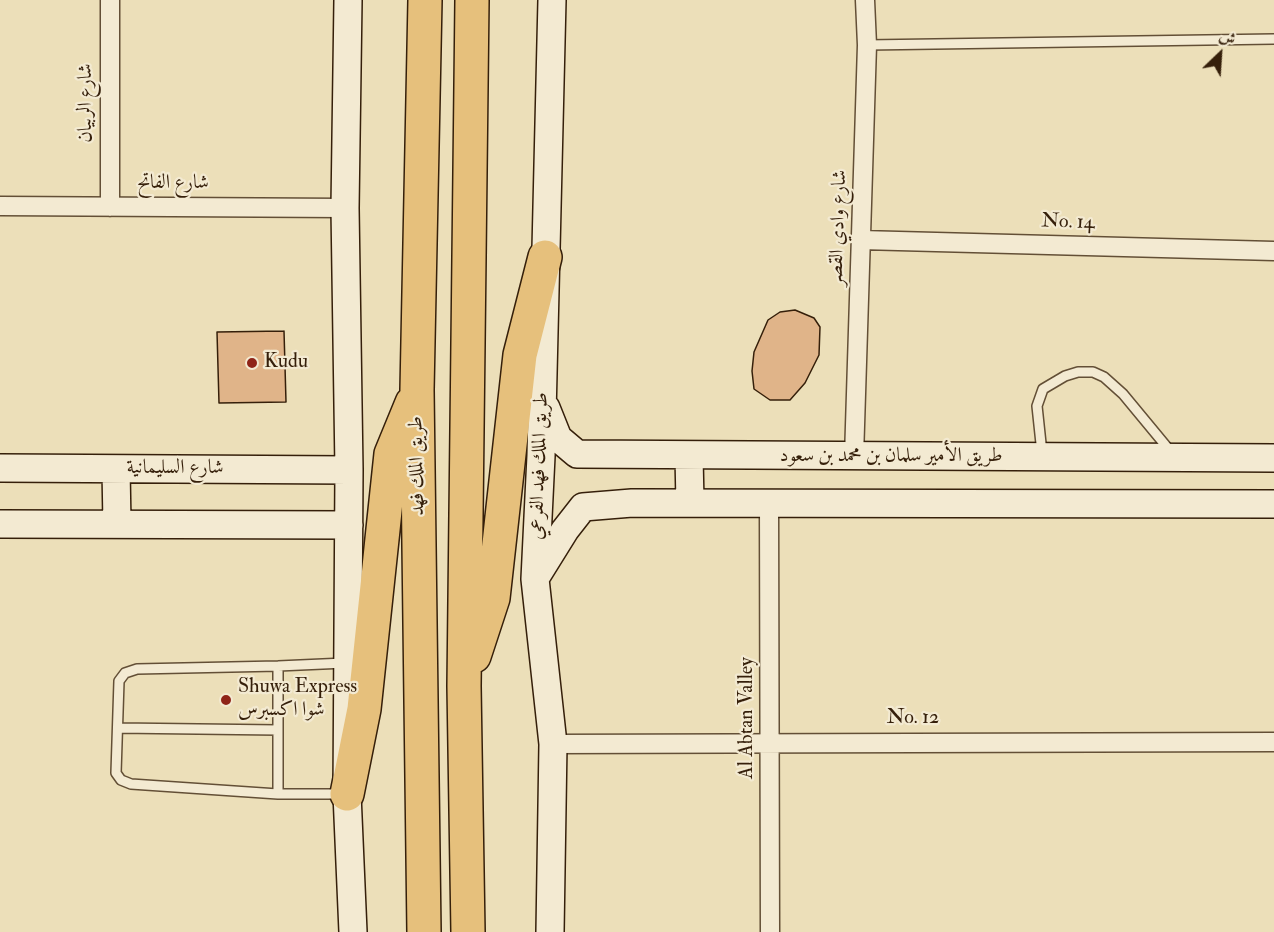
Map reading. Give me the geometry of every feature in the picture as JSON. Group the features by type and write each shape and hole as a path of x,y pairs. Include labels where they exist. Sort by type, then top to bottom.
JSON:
{"highway":[{"name":"طريق الملك فهد","path":"424,932 417,390 425,0"},
{"path":"468,932 464,686 472,0"},
{"path":"464,686 493,598 520,355 545,257"},
{"path":"347,794 364,709 391,454 417,390"}],"street":[{"name":"شارع الربيان","path":"110,0 110,207"},
{"path":"348,0 345,208 349,470 347,794 353,932"},
{"name":"طريق الملك فهد الفرعي","path":"550,932 553,744 535,579 552,0"},
{"name":"شارع وادي القصر","path":"854,457 867,45 865,0"},
{"name":"شارع الفاتح","path":"0,206 345,208"},
{"name":"No. 14","path":"861,240 1274,251"},
{"name":"طريق الأمير سلمان بن محمد بن سعود","path":"542,397 558,438 577,454 1274,458"},
{"path":"689,456 690,503"},
{"name":"شارع السليمانية","path":"0,468 349,470"},
{"path":"116,469 117,524"},
{"path":"535,579 565,530 583,507 632,503 1274,504"},
{"name":"Al Abtan Valley","path":"769,503 770,932"},
{"path":"0,524 349,525"},
{"name":"No. 12","path":"553,744 1274,742"}],"lane":[{"path":"867,45 1274,39"},
{"path":"1043,458 1037,406 1043,388 1065,376 1078,372 1093,372 1104,377 1124,394 1177,458"},
{"path":"347,662 136,669 125,673 119,681 116,773 121,780 131,783 278,794 347,794"},
{"path":"278,666 278,794"},
{"path":"118,728 278,730"}],"building":[{"path":"795,310 814,318 820,327 819,355 805,383 790,400 770,400 754,389 752,371 754,352 768,320 780,312"},
{"path":"284,331 286,402 219,403 217,332"}],"place":[{"name":"Kudu","path":"252,363"},
{"name":"Shuwa Express شوا اكسبرس","path":"226,700"}]}
